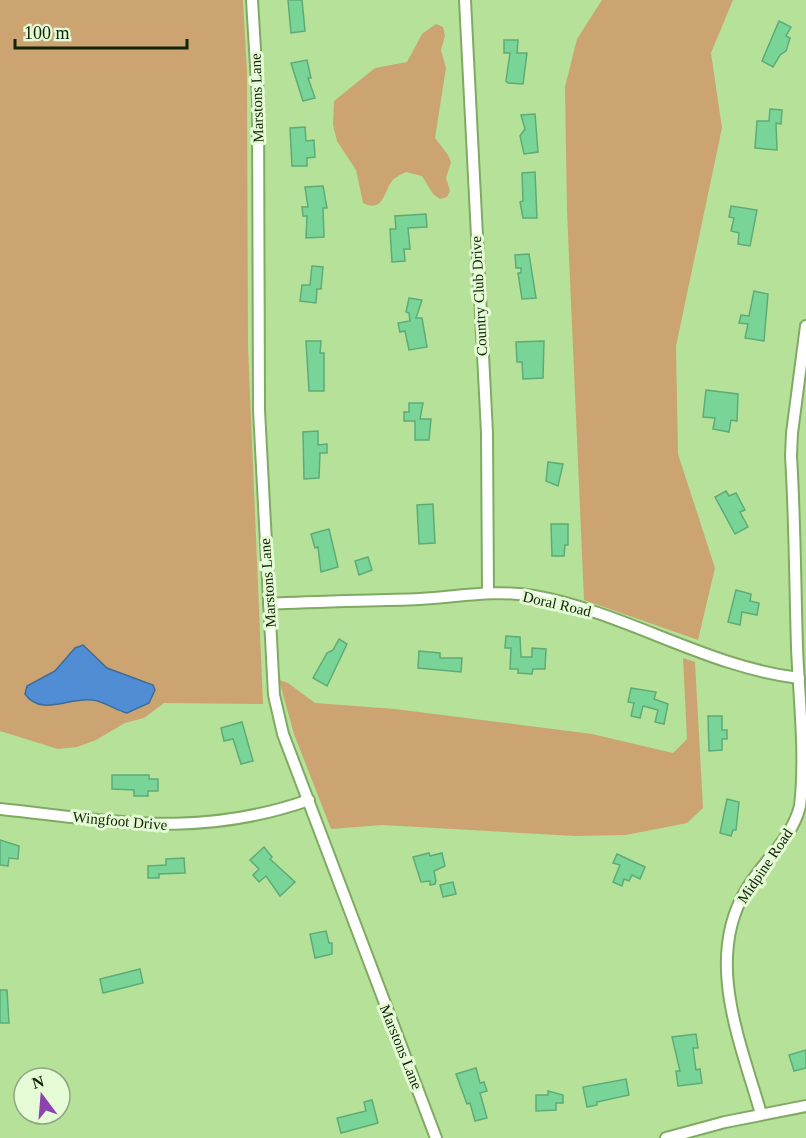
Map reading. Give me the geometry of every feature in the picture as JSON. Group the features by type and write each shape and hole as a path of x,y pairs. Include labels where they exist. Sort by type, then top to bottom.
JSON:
{"street":[{"name":"Marstons Lane","path":"252,0 258,109 259,410 277,712 350,906 385,1009 427,1108 436,1138"},
{"name":"Country Club Drive","path":"465,0 487,433 488,592"},
{"name":"Midpine Road","path":"761,1114 732,1009 728,986 727,951 732,923 746,889 793,826 800,806 804,754 799,678 802,625 792,433 806,326"},
{"name":"Doral Road","path":"269,604 422,599 488,592 532,595 576,606 756,671 799,678"},
{"name":"Wingfoot Drive","path":"0,809 140,825 186,825 268,814 309,800"},
{"path":"666,1138 761,1114 806,1106"}],"shaded area":[{"path":"0,0 243,0 247,73 248,347 263,704 164,703 144,718 125,723 96,740 77,747 58,749 0,731","holes":["25,693 149,703 121,712 103,702 87,699 44,705 31,700"]},
{"path":"602,0 733,0 711,53 722,128 676,346 678,454 715,568 698,640 584,600 567,211 565,87 577,39"},
{"path":"436,24 443,27 445,36 441,50 446,68 435,138 451,162 446,178 450,191 447,197 440,199 433,194 422,176 406,172 393,180 378,204 374,206 363,203 356,170 337,141 333,125 334,101 375,68 407,62 422,34"},
{"path":"683,658 695,662 703,808 687,823 626,835 575,836 382,825 331,829 294,734 279,680 288,683 315,703 395,709 592,734 673,753 687,739"}],"water":[{"path":"83,645 107,668 153,685 155,690 149,703 127,713 92,700 39,704 25,694 27,686 55,671 75,648"}],"building":[{"path":"288,0 302,0 305,31 291,33"},
{"path":"779,21 791,27 786,36 790,38 786,51 780,55 773,67 762,61"},
{"path":"504,40 518,40 517,53 527,53 523,84 506,81 510,53 504,53"},
{"path":"307,60 311,78 308,78 315,98 303,101 291,63"},
{"path":"770,109 782,110 781,124 776,123 777,150 755,148 757,121 769,121"},
{"path":"535,114 538,152 524,154 520,136 525,129 521,115"},
{"path":"305,127 306,141 314,140 315,157 307,158 307,166 292,166 290,128"},
{"path":"535,172 537,218 523,218 520,202 523,201 522,173"},
{"path":"323,186 327,208 323,208 324,237 306,238 307,216 303,216 302,207 308,207 305,187"},
{"path":"731,206 757,210 750,246 738,244 739,233 731,231 734,218 729,217"},
{"path":"426,214 427,227 408,228 410,249 404,249 405,261 392,262 390,229 396,229 395,216"},
{"path":"529,254 536,298 522,299 518,273 521,273 521,268 516,268 515,255"},
{"path":"312,266 323,267 321,289 317,289 316,303 300,301 302,285 310,285"},
{"path":"754,291 768,294 764,341 745,338 748,324 739,323 741,315 749,316"},
{"path":"409,298 422,300 416,318 422,318 427,347 409,350 405,331 400,332 398,323 410,321 409,313 406,312"},
{"path":"306,341 321,341 320,353 324,353 324,391 309,391"},
{"path":"544,341 543,378 523,379 522,362 517,362 516,342"},
{"path":"706,390 738,394 737,421 731,420 729,432 713,429 715,418 703,417"},
{"path":"409,403 423,403 420,419 431,419 429,440 415,440 415,421 404,421 404,412 409,412"},
{"path":"318,431 318,445 327,444 327,453 320,453 319,478 304,479 303,432"},
{"path":"548,462 563,464 558,486 546,481"},
{"path":"726,491 729,496 736,493 745,510 740,512 748,527 735,534 715,497"},
{"path":"433,504 435,543 419,544 417,505"},
{"path":"551,524 568,524 568,545 565,545 564,556 552,556"},
{"path":"329,529 338,567 321,572 318,547 315,548 311,534"},
{"path":"368,557 372,570 359,575 355,561"},
{"path":"736,590 751,594 750,601 759,603 757,615 742,612 740,625 728,622"},
{"path":"506,636 520,637 521,657 532,657 532,648 546,649 545,669 533,669 532,674 518,673 518,669 510,669 511,648 505,648"},
{"path":"339,639 347,644 327,686 313,678 327,653 333,650"},
{"path":"419,651 440,653 440,658 462,658 461,672 418,668"},
{"path":"631,688 656,692 654,699 668,704 664,724 655,722 658,710 643,706 640,718 631,716 634,703 628,702"},
{"path":"708,716 722,716 722,730 727,730 727,739 722,739 722,750 709,751"},
{"path":"242,722 253,761 241,764 233,739 224,741 221,728"},
{"path":"112,775 149,775 149,779 158,779 158,791 148,791 148,796 134,796 134,790 112,789"},
{"path":"727,799 739,802 736,830 733,830 731,836 720,833"},
{"path":"0,840 19,846 18,859 9,858 8,866 0,865"},
{"path":"264,847 272,857 270,859 295,882 280,896 266,876 259,882 253,875 259,869 250,860"},
{"path":"429,853 430,856 442,853 445,866 434,871 436,881 435,884 430,885 430,881 421,882 413,857"},
{"path":"617,854 645,867 640,879 632,875 629,881 624,879 622,886 613,882 620,865 613,863"},
{"path":"184,858 185,873 159,874 159,878 148,878 148,866 166,865 166,859"},
{"path":"453,882 456,894 443,897 440,885"},
{"path":"326,931 329,943 332,943 332,954 315,958 310,934"},
{"path":"140,969 143,983 103,993 100,979"},
{"path":"0,990 7,990 9,1023 0,1023"},
{"path":"696,1034 698,1048 693,1048 696,1070 700,1069 702,1083 678,1086 676,1071 680,1071 672,1037"},
{"path":"806,1050 806,1068 794,1071 789,1055"},
{"path":"476,1068 480,1083 484,1082 487,1091 480,1093 487,1118 475,1121 470,1103 467,1104 456,1074"},
{"path":"626,1079 629,1095 597,1102 597,1105 587,1107 583,1087"},
{"path":"548,1091 563,1095 563,1103 556,1103 556,1110 536,1111 536,1095 548,1095"},
{"path":"372,1100 378,1123 341,1133 337,1118 366,1111 364,1102"}]}
